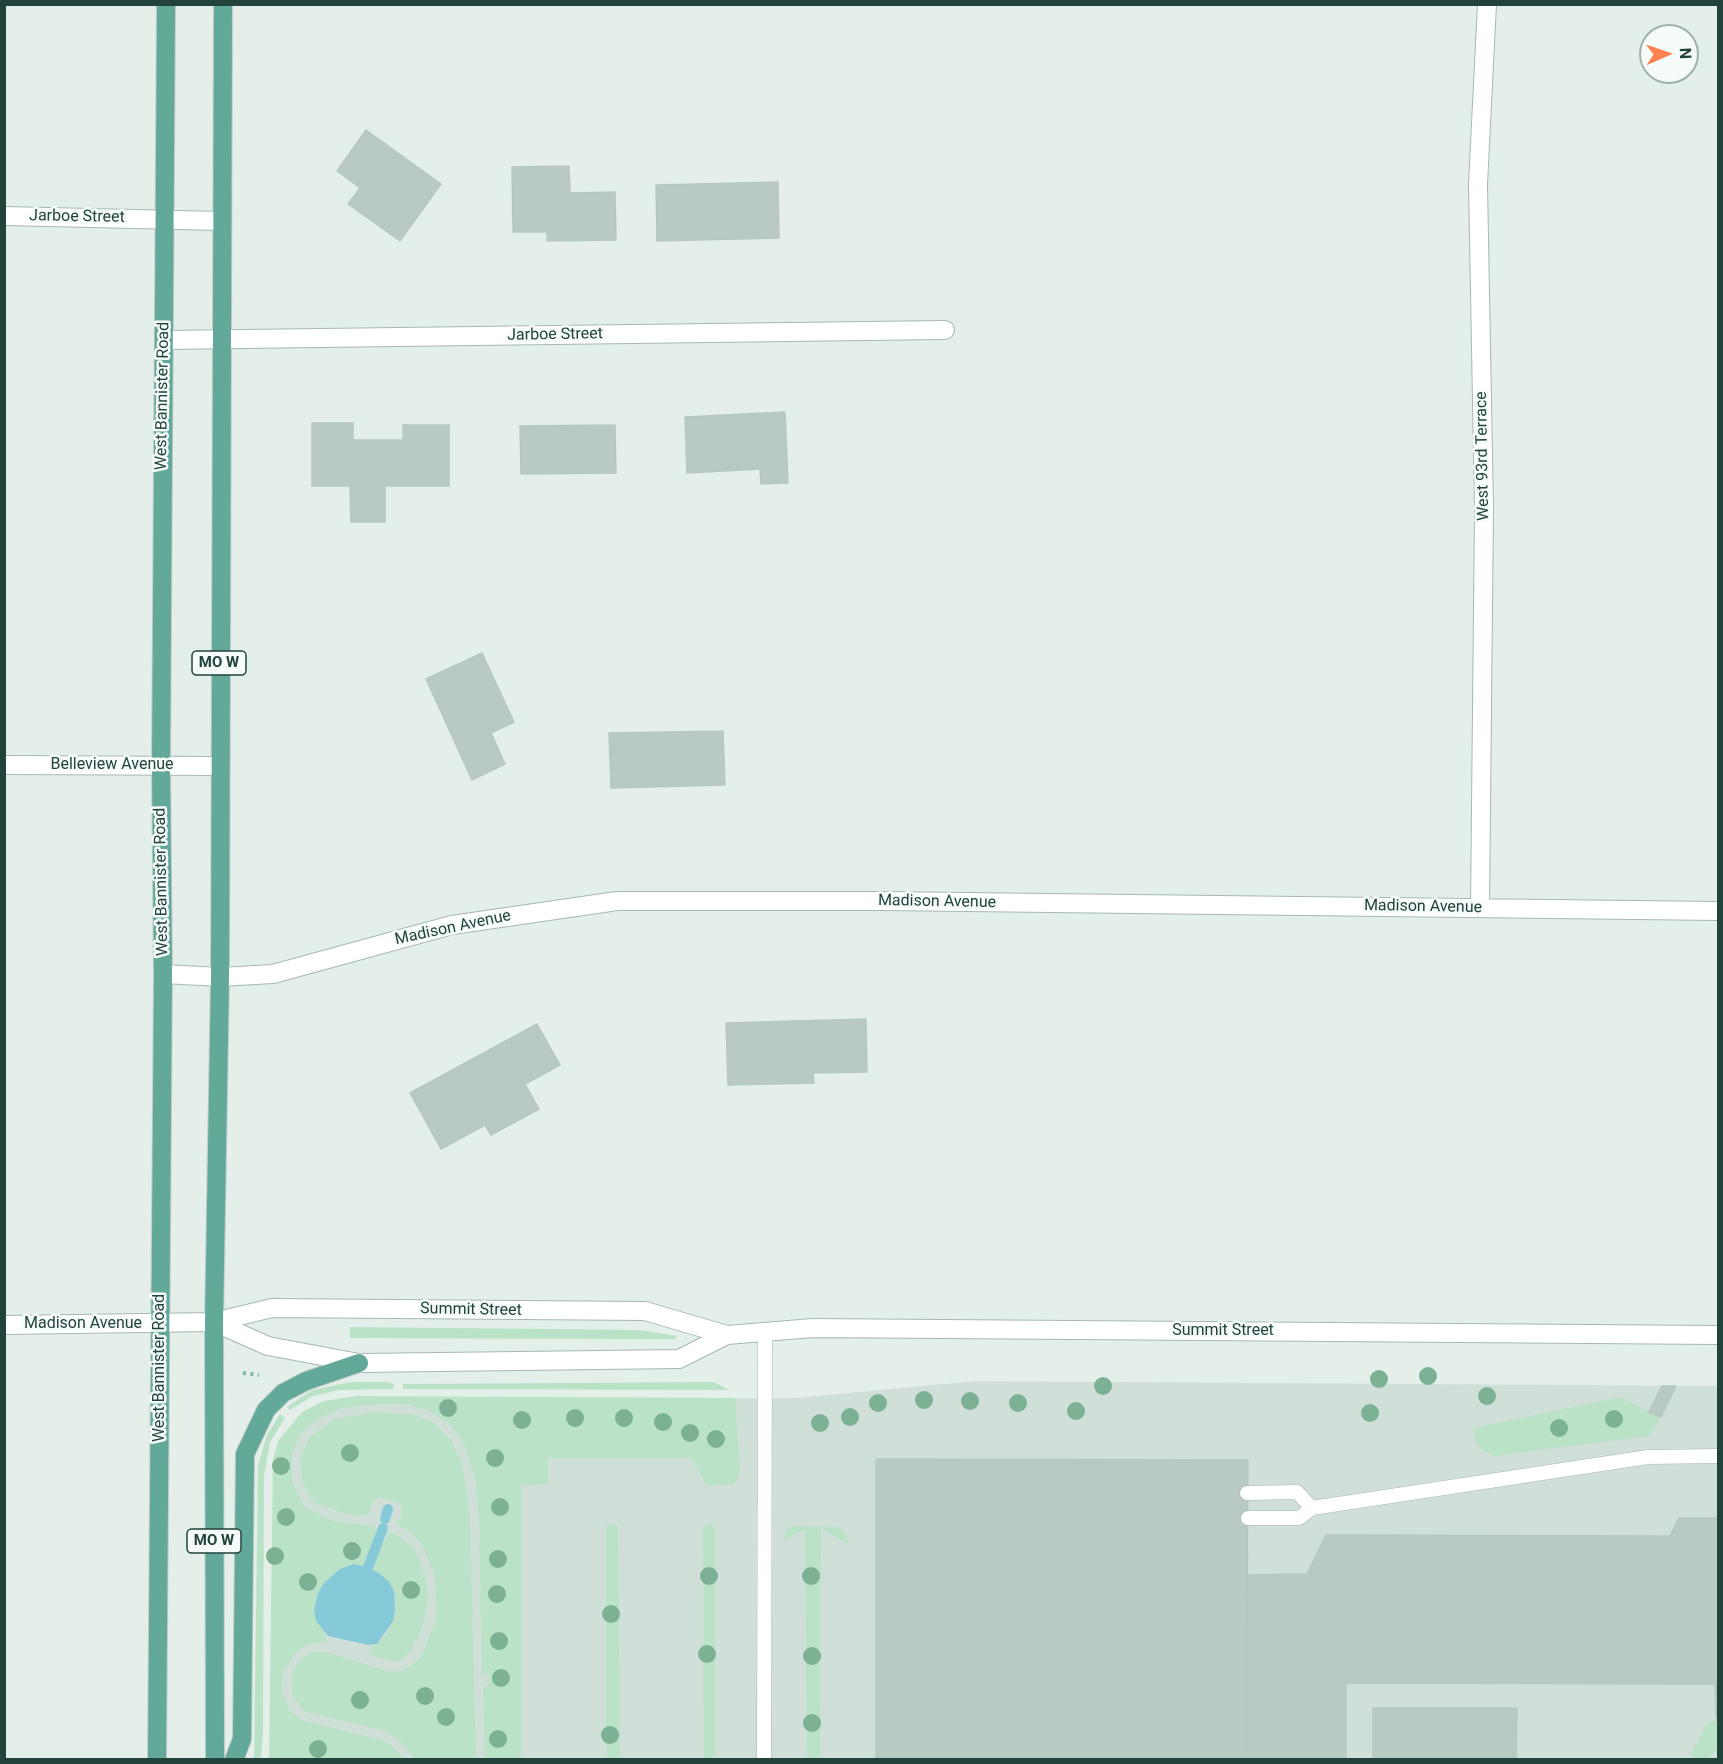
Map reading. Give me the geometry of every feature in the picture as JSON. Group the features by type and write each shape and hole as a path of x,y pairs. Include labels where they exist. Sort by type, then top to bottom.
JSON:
{"main road":[{"name":"West Bannister Road","path":"157,1760 164,974 161,765 166,4"},
{"name":"MO W","path":"215,1760 214,1322 220,977 220,340 223,4"},
{"path":"234,1760 242,1739 245,1454 266,1410 283,1393 306,1380 359,1363"}],"street":[{"name":"West 93rd Terrace","path":"1480,907 1484,509 1478,184 1487,4"},
{"name":"Jarboe Street","path":"4,216 221,221"},
{"name":"Jarboe Street","path":"164,340 945,330"},
{"name":"Belleview Avenue","path":"4,765 219,766"},
{"name":"Madison Avenue","path":"164,974 220,977 273,974 452,925 526,912 617,901 1480,907 1719,911"},
{"name":"Summit Street","path":"214,1322 272,1308 645,1311 727,1335 813,1328 1719,1335"},
{"name":"Madison Avenue","path":"4,1325 214,1322"},
{"name":"Summit Street","path":"214,1322 268,1346 359,1363 679,1359 727,1335"}],"lane":[{"path":"764,1760 765,1332"},
{"path":"1248,1518 1299,1518 1312,1508 1648,1456 1719,1456"},
{"path":"1247,1493 1297,1492 1312,1508"}],"path":[{"path":"243,1374 259,1375"}],"shaded area":[{"path":"976,1381 1718,1386 1718,1759 280,1760 289,1454 298,1437 318,1416 346,1402 795,1398"}],"green space":[{"path":"350,1327 641,1330 677,1336 675,1339 350,1338"},
{"path":"351,1382 394,1384 393,1389 339,1390 313,1396 290,1410 287,1407 312,1390"},
{"path":"714,1382 729,1390 403,1389 403,1384"},
{"path":"356,1396 735,1398 740,1472 734,1484 707,1486 691,1458 548,1458 548,1484 521,1485 521,1759 485,1759 483,1687 489,1686 489,1675 482,1675 479,1517 476,1482 465,1446 451,1425 430,1411 406,1404 376,1404 342,1408 317,1419 300,1435 292,1453 292,1481 305,1507 333,1521 374,1526 377,1535 362,1566 354,1564 340,1569 324,1583 318,1593 326,1642 306,1645 295,1653 283,1672 282,1693 290,1711 301,1720 378,1739 391,1745 404,1759 269,1760 273,1459 279,1440 302,1412 324,1401"},
{"path":"1620,1397 1660,1417 1649,1436 1494,1456 1481,1449 1475,1439 1473,1428"},
{"path":"369,1413 412,1414 434,1423 451,1440 462,1463 470,1517 476,1759 415,1759 399,1740 382,1730 305,1712 292,1695 293,1671 299,1661 312,1652 327,1652 386,1671 403,1671 416,1662 422,1654 435,1623 437,1608 434,1573 422,1545 415,1536 396,1523 401,1518 401,1504 379,1497 372,1502 369,1516 346,1514 313,1502 303,1482 300,1459 309,1438 335,1419"},
{"path":"280,1414 285,1418 270,1442 264,1476 263,1734 261,1759 254,1759 258,1465 267,1435"},
{"path":"612,1523 618,1527 620,1760 607,1759 606,1530 607,1525"},
{"path":"711,1523 715,1529 715,1756 704,1760 703,1529 705,1525"},
{"path":"791,1526 838,1527 845,1532 848,1541 848,1544 821,1528 820,1759 807,1759 805,1529 785,1540 785,1531"},
{"path":"390,1531 410,1544 419,1558 426,1581 428,1599 422,1628 410,1652 400,1660 393,1661 369,1655 374,1645 384,1638 393,1621 394,1591 389,1582 373,1570 379,1550"},
{"path":"1718,1720 1718,1748 1708,1759 1694,1759 1692,1752 1707,1723"}],"water":[{"path":"354,1564 368,1567 380,1574 389,1582 394,1591 393,1621 377,1644 368,1645 328,1636 316,1621 314,1610 318,1593 324,1583 340,1569"}],"building":[{"path":"366,130 441,184 400,241 348,204 360,188 337,171"},
{"path":"569,166 570,193 615,192 616,240 547,241 547,232 513,232 512,167"},
{"path":"778,182 779,238 657,241 656,185"},
{"path":"785,412 788,483 761,484 760,469 687,473 685,417"},
{"path":"312,423 353,423 353,440 403,440 403,425 449,425 449,486 385,486 385,522 351,522 350,486 312,486"},
{"path":"615,425 616,473 521,474 520,426"},
{"path":"482,653 514,722 491,733 505,764 472,780 426,679"},
{"path":"723,731 725,785 611,788 609,733"},
{"path":"866,1019 867,1072 813,1073 814,1083 728,1085 726,1023"},
{"path":"537,1024 560,1065 525,1084 539,1109 491,1135 485,1125 441,1149 410,1093"},
{"path":"1662,1386 1676,1386 1661,1417 1649,1412"},
{"path":"876,1459 1248,1460 1246,1760 876,1760"},
{"path":"1679,1518 1718,1518 1718,1717 1716,1717 1715,1684 1346,1683 1346,1760 1246,1760 1247,1575 1307,1574 1326,1535 1670,1536"},
{"path":"1373,1708 1517,1708 1516,1760 1373,1760"}],"waterway":[{"path":"385,1519 388,1509"},
{"path":"364,1578 383,1528"}]}
